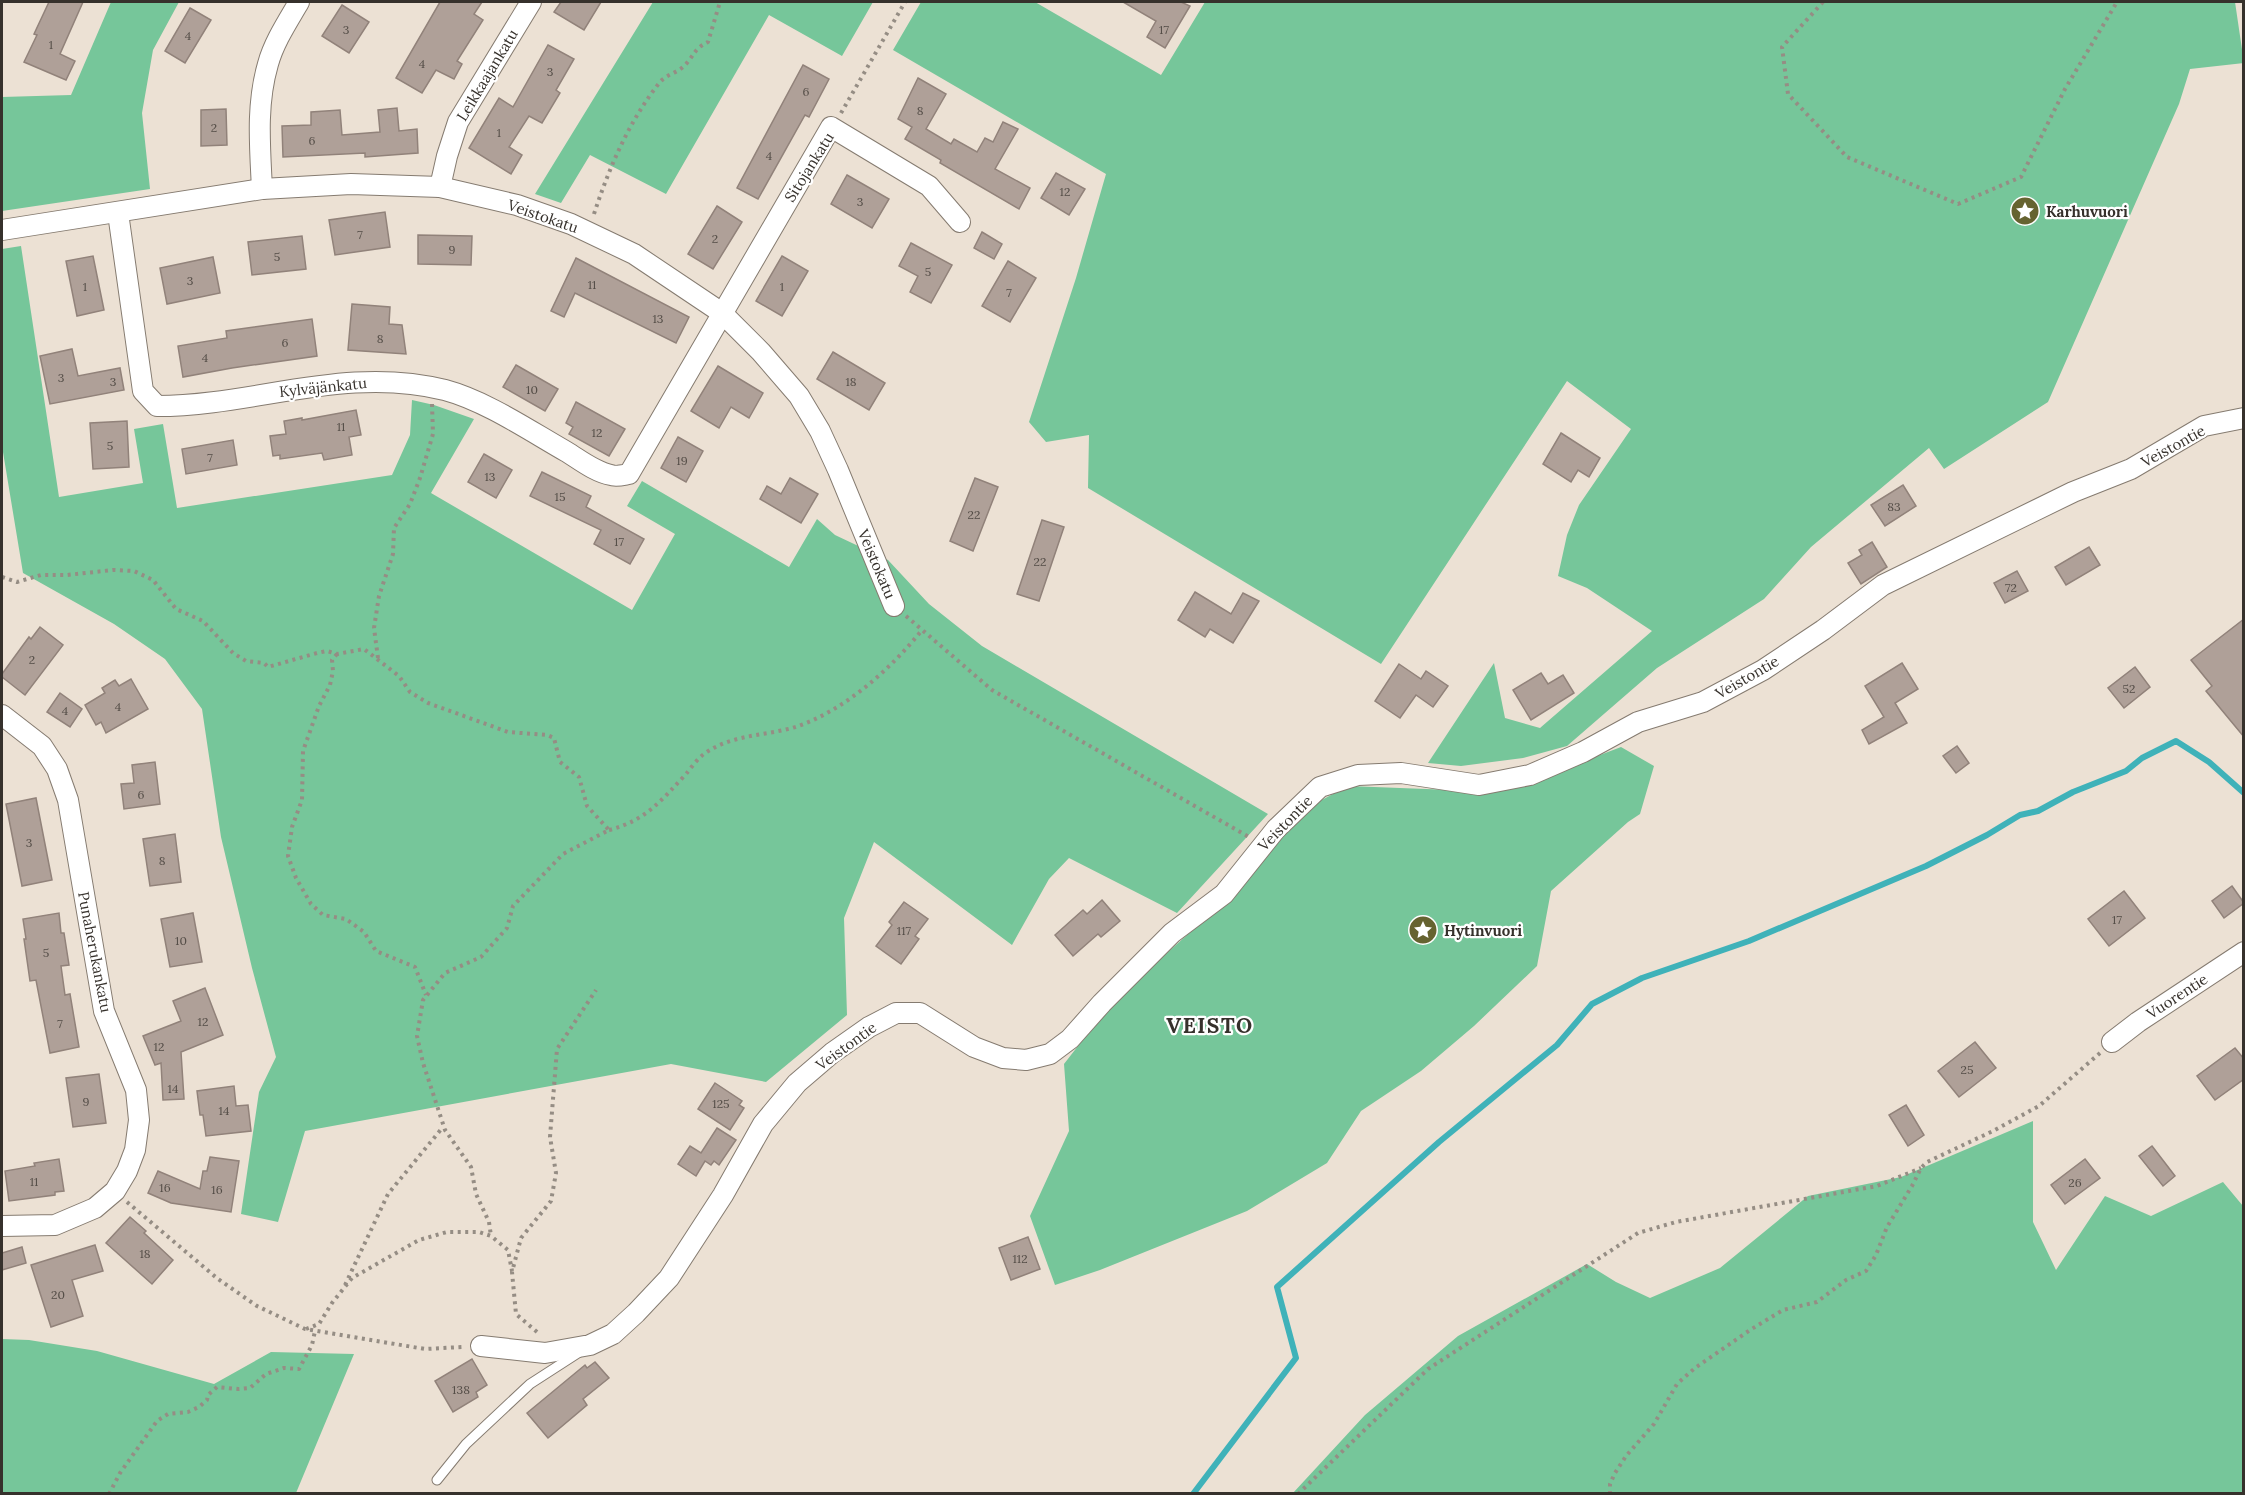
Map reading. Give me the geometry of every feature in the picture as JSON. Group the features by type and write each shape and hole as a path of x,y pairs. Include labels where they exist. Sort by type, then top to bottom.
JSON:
{"street":[{"path":"262,189 258,129 262,92 268,62 281,32 299,2"},
{"name":"Leikkaajankatu","path":"440,187 458,122 531,2"},
{"name":"Sitojankatu","path":"722,313 831,127 929,186 960,222"},
{"name":"Veistokatu","path":"2,230 262,189 351,184 440,187 517,205 588,232 634,254 722,313 761,352 799,396 820,432 894,606"},
{"name":"Kylväjänkatu","path":"118,213 143,391 157,406 191,406 348,382 398,383 447,391 493,410 603,472 612,476 629,474 722,313"},
{"name":"Veistontie","path":"481,1346 545,1353 590,1345 613,1334 669,1278 723,1195 763,1124 797,1083 832,1053 868,1027 896,1013 920,1013 974,1047 1003,1058 1026,1060 1050,1054 1070,1039 1102,1003 1172,933 1224,894 1276,829 1320,787 1358,775 1401,773 1479,785 1530,775 1583,752 1638,722 1703,702 1763,670 1823,630 1883,585 2073,492 2132,469 2205,426 2244,418"},
{"name":"Punaherukankatu","path":"2,715 42,746 57,769 68,800 104,1011 136,1090 138,1119 135,1150 127,1171 115,1191 95,1208 55,1225 2,1226"},
{"name":"Vuorentie","path":"2112,1042 2138,1022 2244,952"}],"lane":[{"path":"437,1480 466,1444 530,1384 590,1345"}],"path":[{"path":"588,232 609,170 622,143 661,81 669,74 681,69 698,47 708,42 720,2"},
{"path":"831,127 905,2"},
{"path":"1823,2 1782,47 1788,94 1847,157 1958,204 2021,177 2066,89 2117,2"},
{"path":"378,658 374,627 379,596 393,554 394,528 410,504 433,434 431,411 434,389"},
{"path":"2,577 17,582 41,575 67,575 113,570 134,572 153,580 176,609 203,621 233,653 246,661 264,663 268,667 317,652 327,651 337,654 364,649 399,676 410,692 428,703 508,732 547,735 554,738 560,762 579,777 587,806 609,830"},
{"path":"894,606 992,690 1263,845"},
{"path":"491,1236 489,1222 476,1194 471,1167 444,1126 423,1063 417,1036 423,1000 445,973 481,957 507,928 513,906 563,854 609,830 629,825 652,810 704,754 729,741 790,728 817,719 886,670 922,630"},
{"path":"337,654 332,660 333,671 330,685 319,706 303,751 302,800 292,827 288,856 296,878 311,904 323,915 346,919 364,932 376,951 415,967 427,995"},
{"path":"512,1272 521,1238 551,1201 556,1173 550,1137 556,1048 596,990"},
{"path":"1610,1494 1610,1484 1615,1473 1626,1456 1654,1424 1677,1384 1695,1368 1783,1310 1817,1302 1836,1290 1846,1280 1866,1271 1876,1255 1887,1227 1921,1168 1927,1162 2039,1106 2112,1042"},
{"path":"343,1290 388,1194 444,1126"},
{"path":"1298,1494 1428,1369 1638,1233 1676,1222 1878,1186 1921,1168"},
{"path":"115,1191 218,1279 257,1306 305,1329 425,1349 481,1346"},
{"path":"305,1329 319,1324 352,1278 419,1240 447,1232 479,1232 491,1236 508,1250 516,1314 540,1335"},
{"path":"109,1494 120,1473 157,1421 168,1414 188,1412 199,1407 217,1387 250,1388 266,1374 284,1368 299,1369 312,1344 315,1331"}],"green space":[{"path":"111,2 179,2 153,50 142,113 150,189 2,211 2,97 71,95"},
{"path":"653,2 873,2 842,56 769,15 666,194 590,155 561,203 535,194"},
{"path":"921,2 1035,2 1161,75 1205,2 2235,2 2244,63 2190,69 2179,104 2048,402 1944,469 1929,448 1811,547 1764,599 1657,668 1567,746 1523,758 1461,766 1428,763 1494,663 1505,718 1540,728 1652,631 1587,588 1558,576 1567,535 1579,505 1631,429 1567,381 1381,664 1088,488 1089,435 1046,442 1029,422 1076,278 1106,174 893,50"},
{"path":"21,246 59,497 143,483 134,429 163,424 177,508 392,475 410,435 412,400 434,405 474,419 431,493 632,610 675,534 627,506 642,481 789,567 817,519 835,535 888,560 929,604 982,646 1268,814 1177,913 1069,858 1049,879 1012,945 874,842 844,918 847,1015 766,1082 671,1064 305,1131 278,1222 241,1214 259,1092 276,1057 221,837 202,709 165,659 114,624 23,573 2,446 2,249"},
{"path":"1621,747 1654,766 1640,814 1628,822 1551,891 1537,966 1474,1026 1421,1071 1361,1111 1327,1163 1247,1211 1100,1270 1055,1285 1030,1216 1069,1131 1064,1064 1113,1001 1223,903 1303,810 1348,786 1452,790 1524,784"},
{"path":"2033,1121 2033,1222 2056,1270 2105,1196 2151,1216 2223,1182 2243,1206 2243,1493 1293,1493 1365,1415 1458,1336 1587,1264 1616,1282 1650,1298 1720,1268 1808,1196 1901,1177"},
{"path":"2,1339 29,1340 97,1351 214,1384 271,1352 354,1354 296,1493 2,1494"}],"building":[{"path":"49,2 83,2 60,54 75,61 66,80 24,62"},
{"path":"440,2 482,2 474,14 483,20 457,61 462,64 454,79 436,70 422,93 396,78"},
{"path":"561,2 601,2 584,30 554,12"},
{"path":"1123,2 1181,2 1190,6 1165,48 1147,37 1156,21"},
{"path":"342,5 369,22 349,53 322,36"},
{"path":"190,8 211,20 185,63 165,51"},
{"path":"548,45 574,59 556,90 560,93 542,123 529,116 509,147 522,155 511,174 469,148 499,98 513,107"},
{"path":"803,65 829,79 809,117 805,115 758,199 737,188"},
{"path":"918,78 946,94 926,129 951,144 954,139 977,152 985,138 993,142 1003,122 1018,129 995,169 1030,188 1019,209 940,163 941,160 905,139 912,127 898,119"},
{"path":"397,108 399,131 417,129 418,153 365,157 365,153 283,157 282,126 311,125 311,112 340,110 342,135 380,132 378,110"},
{"path":"226,109 227,145 201,146 201,110"},
{"path":"1056,173 1085,189 1069,215 1041,198"},
{"path":"847,175 889,199 872,228 831,204"},
{"path":"717,206 742,222 713,269 688,254"},
{"path":"385,212 390,247 335,255 329,220"},
{"path":"982,232 1002,244 994,259 974,248"},
{"path":"418,235 472,236 471,265 418,264"},
{"path":"302,236 306,269 252,275 248,242"},
{"path":"911,243 952,265 931,303 910,292 918,276 899,266"},
{"path":"93,256 104,310 77,316 66,261"},
{"path":"782,256 808,271 782,316 756,301"},
{"path":"213,257 220,293 167,304 160,268"},
{"path":"576,258 689,317 676,343 575,293 564,317 551,311"},
{"path":"1008,261 1036,278 1010,322 982,306"},
{"path":"352,304 390,307 389,324 402,325 406,354 348,350"},
{"path":"312,319 317,356 183,377 178,346 227,338 226,331"},
{"path":"72,349 78,376 120,368 124,390 50,404 40,356"},
{"path":"833,352 885,383 869,410 817,379"},
{"path":"516,365 558,389 545,411 503,387"},
{"path":"718,366 763,393 749,418 731,407 719,428 691,411"},
{"path":"576,402 625,429 609,456 569,434 573,427 566,423"},
{"path":"356,410 361,435 349,437 352,455 324,460 322,453 280,459 280,455 273,456 270,436 286,434 284,421"},
{"path":"127,421 129,467 93,469 90,423"},
{"path":"1561,433 1600,458 1589,477 1578,470 1571,482 1543,464"},
{"path":"678,437 703,451 686,482 661,468"},
{"path":"233,440 237,465 186,474 182,449"},
{"path":"484,454 512,470 496,498 468,482"},
{"path":"542,472 591,496 586,507 644,539 630,564 594,544 601,530 530,496"},
{"path":"790,478 818,494 801,523 760,499 767,486 781,494"},
{"path":"975,478 998,487 973,551 950,541"},
{"path":"1903,485 1916,506 1885,526 1871,505"},
{"path":"1042,520 1064,527 1039,601 1017,594"},
{"path":"1872,542 1887,567 1861,584 1848,563 1862,555 1859,550"},
{"path":"2089,547 2100,565 2066,585 2055,567"},
{"path":"2017,571 2028,591 2005,603 1994,583"},
{"path":"1195,592 1231,614 1243,593 1259,601 1233,643 1210,629 1205,637 1178,620"},
{"path":"2244,619 2244,737 2206,691 2212,686 2191,660"},
{"path":"40,627 63,645 25,695 2,677 2,674 29,637 31,639"},
{"path":"1902,663 1918,689 1895,703 1907,723 1869,744 1862,730 1884,717 1865,686"},
{"path":"1399,664 1421,679 1426,671 1448,686 1433,707 1416,695 1400,718 1375,701"},
{"path":"2135,667 2150,687 2124,708 2108,688"},
{"path":"1541,673 1548,684 1563,675 1574,693 1531,720 1513,690"},
{"path":"131,679 148,709 106,733 101,722 96,725 85,705 105,693 102,688 115,680 119,686"},
{"path":"60,693 82,709 70,727 47,712"},
{"path":"1957,746 1969,763 1956,773 1943,756"},
{"path":"155,762 160,804 124,809 121,784 134,783 132,765"},
{"path":"36,798 52,880 22,886 6,804"},
{"path":"175,834 181,882 150,886 143,839"},
{"path":"2232,886 2244,903 2224,918 2212,901"},
{"path":"2124,891 2145,918 2109,946 2088,919"},
{"path":"1102,900 1120,921 1101,937 1098,934 1073,956 1055,935 1083,910 1087,914"},
{"path":"904,902 928,919 915,936 919,939 901,964 876,946 892,925 889,922"},
{"path":"59,913 61,933 64,933 69,965 61,966 65,995 70,994 79,1047 50,1053 36,980 30,981 23,919"},
{"path":"193,913 202,962 170,967 161,919"},
{"path":"205,988 223,1035 181,1052 184,1099 163,1100 161,1063 155,1065 143,1036 181,1021 173,1001"},
{"path":"1975,1042 1996,1068 1959,1097 1938,1071"},
{"path":"2235,1048 2244,1059 2244,1079 2215,1100 2197,1076"},
{"path":"99,1074 106,1123 73,1127 66,1078"},
{"path":"715,1083 742,1101 739,1105 744,1108 730,1130 698,1109"},
{"path":"234,1086 236,1106 248,1105 251,1131 206,1136 197,1091"},
{"path":"1906,1105 1924,1135 1908,1146 1889,1115"},
{"path":"717,1128 736,1140 719,1165 714,1161 711,1165 705,1161 696,1176 678,1164 690,1146 701,1153"},
{"path":"2152,1146 2175,1176 2163,1186 2139,1156"},
{"path":"210,1157 239,1161 231,1212 171,1203 148,1193 158,1171 200,1189 203,1171 207,1171"},
{"path":"59,1159 64,1191 55,1192 55,1195 9,1201 5,1171"},
{"path":"2085,1159 2100,1178 2065,1204 2051,1185"},
{"path":"130,1217 173,1260 152,1284 106,1243"},
{"path":"1028,1237 1040,1269 1011,1280 999,1248"},
{"path":"95,1245 103,1271 72,1280 83,1316 51,1327 31,1265"},
{"path":"22,1247 26,1263 2,1270 2,1253"},
{"path":"472,1359 487,1385 476,1392 478,1397 453,1412 435,1381"},
{"path":"595,1362 609,1378 583,1399 587,1405 548,1438 527,1413 585,1365 587,1368"}],"waterway":[{"path":"1193,1494 1296,1358 1277,1287 1439,1142 1557,1045 1592,1004 1642,978 1749,941 1926,866 1987,835 2020,815 2038,811 2073,792 2126,771 2142,758 2176,741 2209,762 2244,793"}],"place":[{"name":"Karhuvuori","path":"2025,211"},
{"name":"Hytinvuori","path":"1423,930"}],"district":[{"name":"VEISTO","path":"1210,1025"}]}
